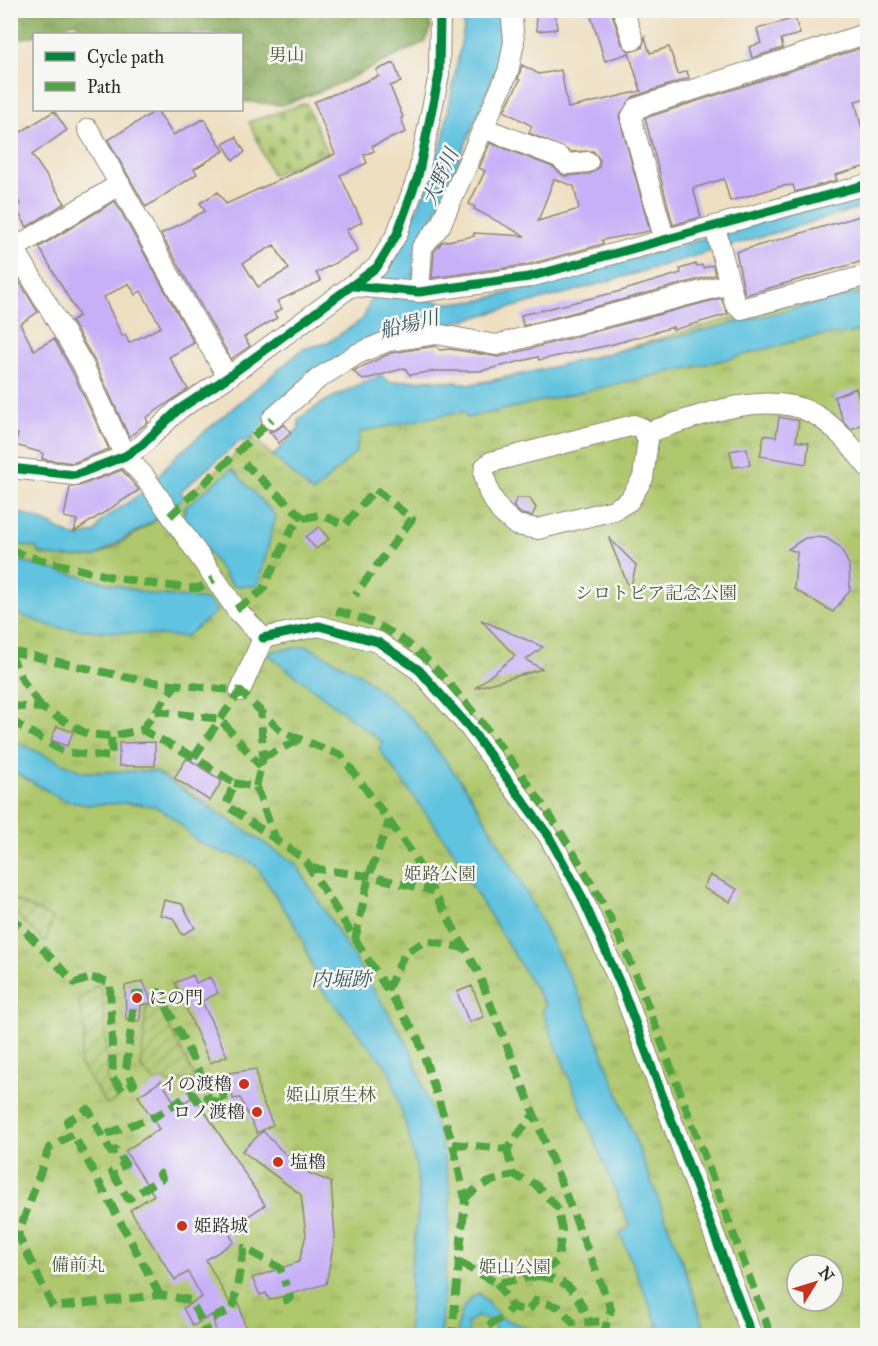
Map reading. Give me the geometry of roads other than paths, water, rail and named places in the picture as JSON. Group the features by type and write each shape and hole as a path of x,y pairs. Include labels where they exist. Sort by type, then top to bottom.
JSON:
{"street":[{"path":"10,468 75,475 125,456 141,445 178,410 228,377 354,286 376,267 397,234 418,176 439,75 440,10"},
{"path":"419,292 422,247 440,226 486,129 508,72 514,42 511,10"},
{"path":"623,10 633,40"},
{"path":"665,241 631,117 637,108 867,33"},
{"path":"88,129 188,312 228,377"},
{"path":"486,129 559,157 567,164 588,162"},
{"path":"120,184 15,254 83,364 125,456 144,476 236,609 263,638"},
{"path":"354,286 419,292 529,278 867,184"},
{"path":"715,228 735,304 741,309 867,275"},
{"path":"272,419 319,378 357,354 388,341 436,334 496,345 729,284"},
{"path":"646,433 726,407 778,404 811,412 843,437 867,467"},
{"path":"634,425 646,433 648,438 643,478 629,501 614,510 538,529 516,525 501,512 489,493 484,474 485,467 491,462 634,425"},
{"path":"263,638 319,626 378,642 387,647 419,670 470,728 548,835 581,895 623,990 752,1335"},
{"path":"240,691 263,638"}],"water":[{"path":"463,11 502,11 506,30 499,63 446,191 414,253 412,298 447,303 477,301 579,275 867,190 867,206 574,291 445,325 401,331 281,404 250,439 239,442 181,491 184,498 152,522 94,557 56,557 39,553 36,548 11,543 11,510 42,520 72,536 96,532 101,521 143,492 176,456 303,349 327,343 363,319 419,205 443,139 464,27"},
{"path":"867,291 867,331 810,337 728,359 467,418 463,411 360,432 356,452 313,493 273,456 299,428 299,419 339,394 382,376 389,382 431,380 472,384 498,380"},
{"path":"232,469 276,516 258,586 233,586 183,518 185,507"},
{"path":"11,559 151,594 207,600 217,611 185,637 57,628 11,612"},
{"path":"307,646 360,674 413,719 467,789 517,874 584,1005 684,1267 707,1335 662,1335 620,1233 630,1227 542,1011 546,1006 468,880 472,877 379,749 382,742 270,656 272,651"},
{"name":"内堀跡","path":"11,740 83,772 155,771 296,864 410,1048 440,1138 450,1189 450,1218 440,1335 408,1335 411,1271 419,1202 417,1172 409,1136 389,1070 322,990 299,932 257,867 245,858 220,852 196,841 176,820 155,806 127,803 87,805 63,800 11,770"},
{"path":"479,1293 501,1318 547,1335 494,1335 496,1331 491,1322 476,1317 467,1324 469,1335 456,1335 465,1305"}],"place":[{"name":"にの門","path":"137,998"},
{"name":"イの渡櫓","path":"244,1084"},
{"name":"ロノ渡櫓","path":"257,1112"},
{"name":"塩櫓","path":"278,1162"},
{"name":"姫路城","path":"182,1226"}],"park label":[{"name":"男山","path":"287,55"},
{"name":"シロトピア記念公園","path":"656,593"},
{"name":"姫路公園","path":"440,874"},
{"name":"姫山原生林","path":"331,1095"},
{"name":"備前丸","path":"78,1265"},
{"name":"姫山公園","path":"515,1267"}],"water label":[{"name":"大野川","path":"440,177"},
{"name":"船場川","path":"409,324"}]}
